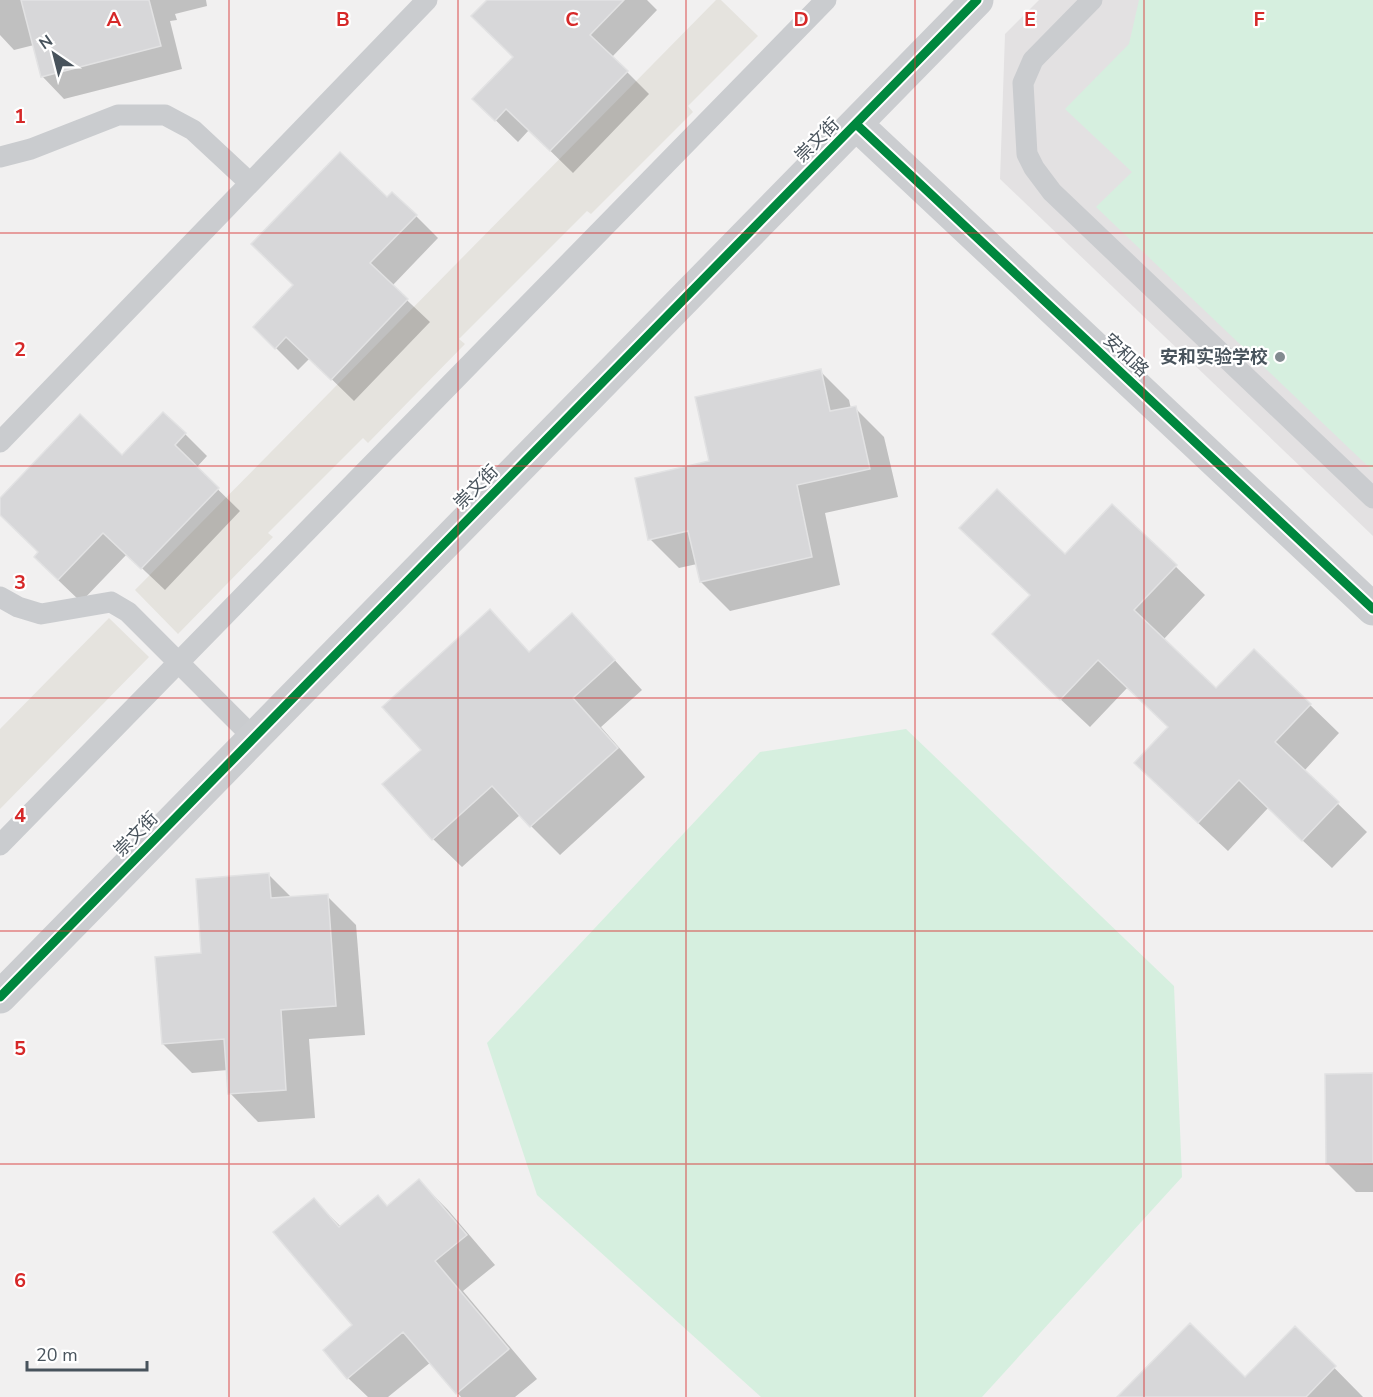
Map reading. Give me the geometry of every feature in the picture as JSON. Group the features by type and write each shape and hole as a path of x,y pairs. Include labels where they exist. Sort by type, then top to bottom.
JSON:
{"street":[{"name":"崇文街","path":"0,997 976,0"},
{"name":"安和路","path":"856,124 1373,609"}],"lane":[{"path":"0,442 427,0"},
{"path":"0,844 826,0"},
{"path":"1092,0 1033,60 1023,83 1027,154 1034,168 1052,192 1373,498"},
{"path":"0,157 31,149 118,115 165,115 193,130 250,183"},
{"path":"0,597 18,607 41,614 111,602 128,612 253,737"}],"shaded area":[{"path":"716,0 721,0 758,36 688,106 693,112 591,214 587,211 459,339 465,344 368,443 363,438 268,533 273,537 178,634 135,590"},
{"name":"安和实验学校","path":"1039,0 1373,0 1373,536 1000,179 1005,34"},
{"path":"109,618 149,657 0,809 0,729"}],"green space":[{"name":"安和实验学校","path":"1139,0 1373,0 1373,471 1096,207 1132,172 1065,109 1129,44"},
{"path":"906,729 1174,986 1182,1177 982,1397 761,1397 537,1195 487,1043 760,752"}],"building":[{"path":"21,0 149,0 161,46 41,77"},
{"path":"487,0 624,0 590,35 628,71 550,151 506,109 495,121 472,99 513,57 471,16"},
{"path":"340,152 387,197 392,192 417,215 370,263 408,299 331,380 286,337 275,349 253,327 293,285 251,244"},
{"path":"821,369 830,411 856,406 870,469 797,485 812,557 700,582 688,531 648,540 635,478 709,461 695,397"},
{"path":"163,412 186,433 175,445 219,488 141,569 103,533 58,580 34,557 38,552 0,515 0,498 80,414 122,455"},
{"path":"997,489 1065,554 1112,504 1177,565 1134,610 1216,688 1254,649 1311,704 1275,742 1339,802 1302,841 1239,780 1198,823 1134,763 1168,727 1098,660 1060,700 992,634 1030,595 959,528"},
{"path":"490,609 529,652 572,613 615,660 573,698 618,748 530,827 492,786 432,840 382,784 421,750 382,707"},
{"path":"269,873 271,898 328,894 336,1006 281,1010 286,1090 228,1094 224,1039 162,1044 155,957 201,953 196,879"},
{"path":"1373,1073 1373,1163 1326,1164 1325,1074"},
{"path":"419,1179 467,1235 435,1261 509,1349 456,1394 403,1332 347,1379 323,1350 352,1325 273,1232 314,1198 339,1227 378,1195 387,1206"},
{"path":"1190,1323 1245,1377 1295,1326 1336,1366 1306,1397 1117,1397"}],"cycle path":[{"path":"0,997 977,0"},
{"path":"856,124 1373,609"}],"place":[{"name":"安和实验学校","path":"1280,357"}]}
